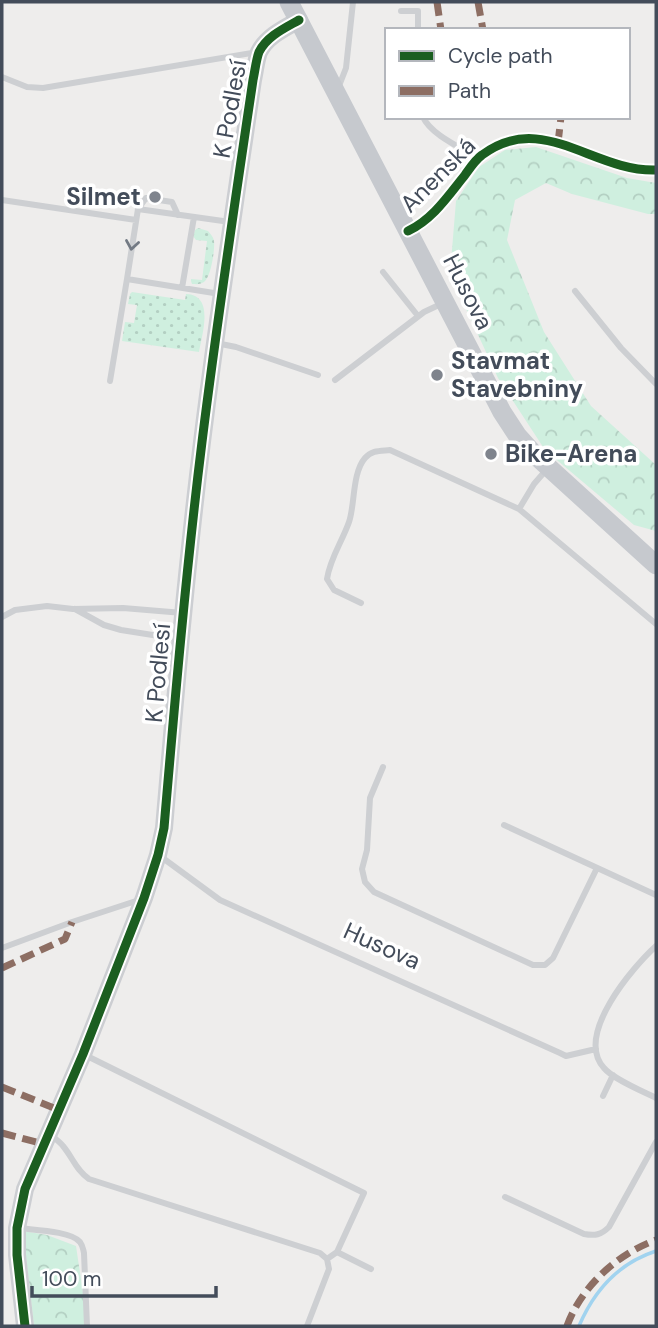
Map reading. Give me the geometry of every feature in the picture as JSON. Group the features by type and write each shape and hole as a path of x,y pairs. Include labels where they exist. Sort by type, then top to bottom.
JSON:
{"main road":[{"name":"Husova","path":"289,2 502,412 517,435 548,467 656,565"}],"street":[{"name":"K Podlesí","path":"24,1326 17,1228 25,1189 83,1054 159,855 164,828 180,639 214,343 253,80 259,52 279,31 299,20"},
{"name":"Anenská","path":"408,231 420,225 437,209 478,158 494,146 509,140 540,139 621,166 656,170"}],"lane":[{"path":"337,91 346,68 353,2"},
{"path":"401,11 418,11 418,28"},
{"path":"2,77 27,87 43,88 259,52"},
{"path":"424,119 435,132 478,158"},
{"path":"110,381 138,209 146,198 172,202 178,215"},
{"path":"2,200 136,220"},
{"path":"138,209 232,222"},
{"path":"183,288 194,217"},
{"path":"383,272 418,317"},
{"path":"127,279 222,294"},
{"path":"575,291 621,348 656,384"},
{"path":"335,380 424,312 446,302"},
{"path":"214,343 236,347 318,374"},
{"path":"361,603 334,590 327,579 329,566 349,521 363,460 374,451 390,450 519,509 656,624"},
{"path":"519,509 548,467"},
{"path":"2,617 15,610 47,606 183,613"},
{"path":"74,608 104,625 121,630 180,639"},
{"path":"383,767 370,797 367,850 362,869 365,882 374,892 533,965 545,965 552,958 597,868"},
{"path":"503,825 656,895"},
{"name":"Husova","path":"159,855 220,900 566,1056 596,1049"},
{"path":"2,948 144,898"},
{"path":"656,946 644,957 602,1015 596,1049 604,1068 656,1098"},
{"path":"83,1054 364,1193 337,1252 327,1259"},
{"path":"603,1096 613,1075"},
{"path":"49,1133 64,1146 74,1166 89,1179 320,1253 327,1259 329,1269 307,1326"},
{"path":"505,1198 594,1236 609,1227 656,1142"},
{"path":"17,1228 66,1235 82,1244 87,1326"},
{"path":"337,1252 371,1269"}],"green space":[{"path":"536,147 627,178 656,183 656,214 572,194 546,183 515,200 507,240 544,332 591,406 656,465 656,531 634,525 545,450 498,378 450,274 456,201 479,167 505,150"},
{"path":"198,228 208,231 212,236 214,250 211,269 206,279 201,284 192,284 191,279 202,280 207,241 196,240 193,236"},
{"path":"132,292 185,300 186,294 201,301 204,308 204,326 199,352 122,341 125,322 134,323 137,305 128,304"},
{"path":"23,1231 47,1235 76,1246 88,1326 34,1326"}],"waterway":[{"path":"579,1326 592,1301 609,1280 630,1263 656,1251"}],"marked path":[{"path":"437,2 441,28"},
{"path":"478,2 483,28"},
{"path":"558,143 561,119"},
{"path":"2,968 65,939 72,922"},
{"path":"2,1087 59,1110"},
{"path":"2,1133 44,1144"},
{"path":"567,1326 581,1298 602,1274 628,1254 656,1240"}],"cycle path":[{"path":"25,1326 17,1255 17,1228 25,1189 83,1054 144,898 164,828 196,490 253,80 262,46 299,20"},
{"path":"408,231 440,206 479,157 504,143 526,139 547,140 611,162 656,170"}],"place":[{"name":"Silmet","path":"155,197"},
{"name":"Stavmat Stavebniny","path":"437,375"},
{"name":"Bike-Arena","path":"491,454"}]}
